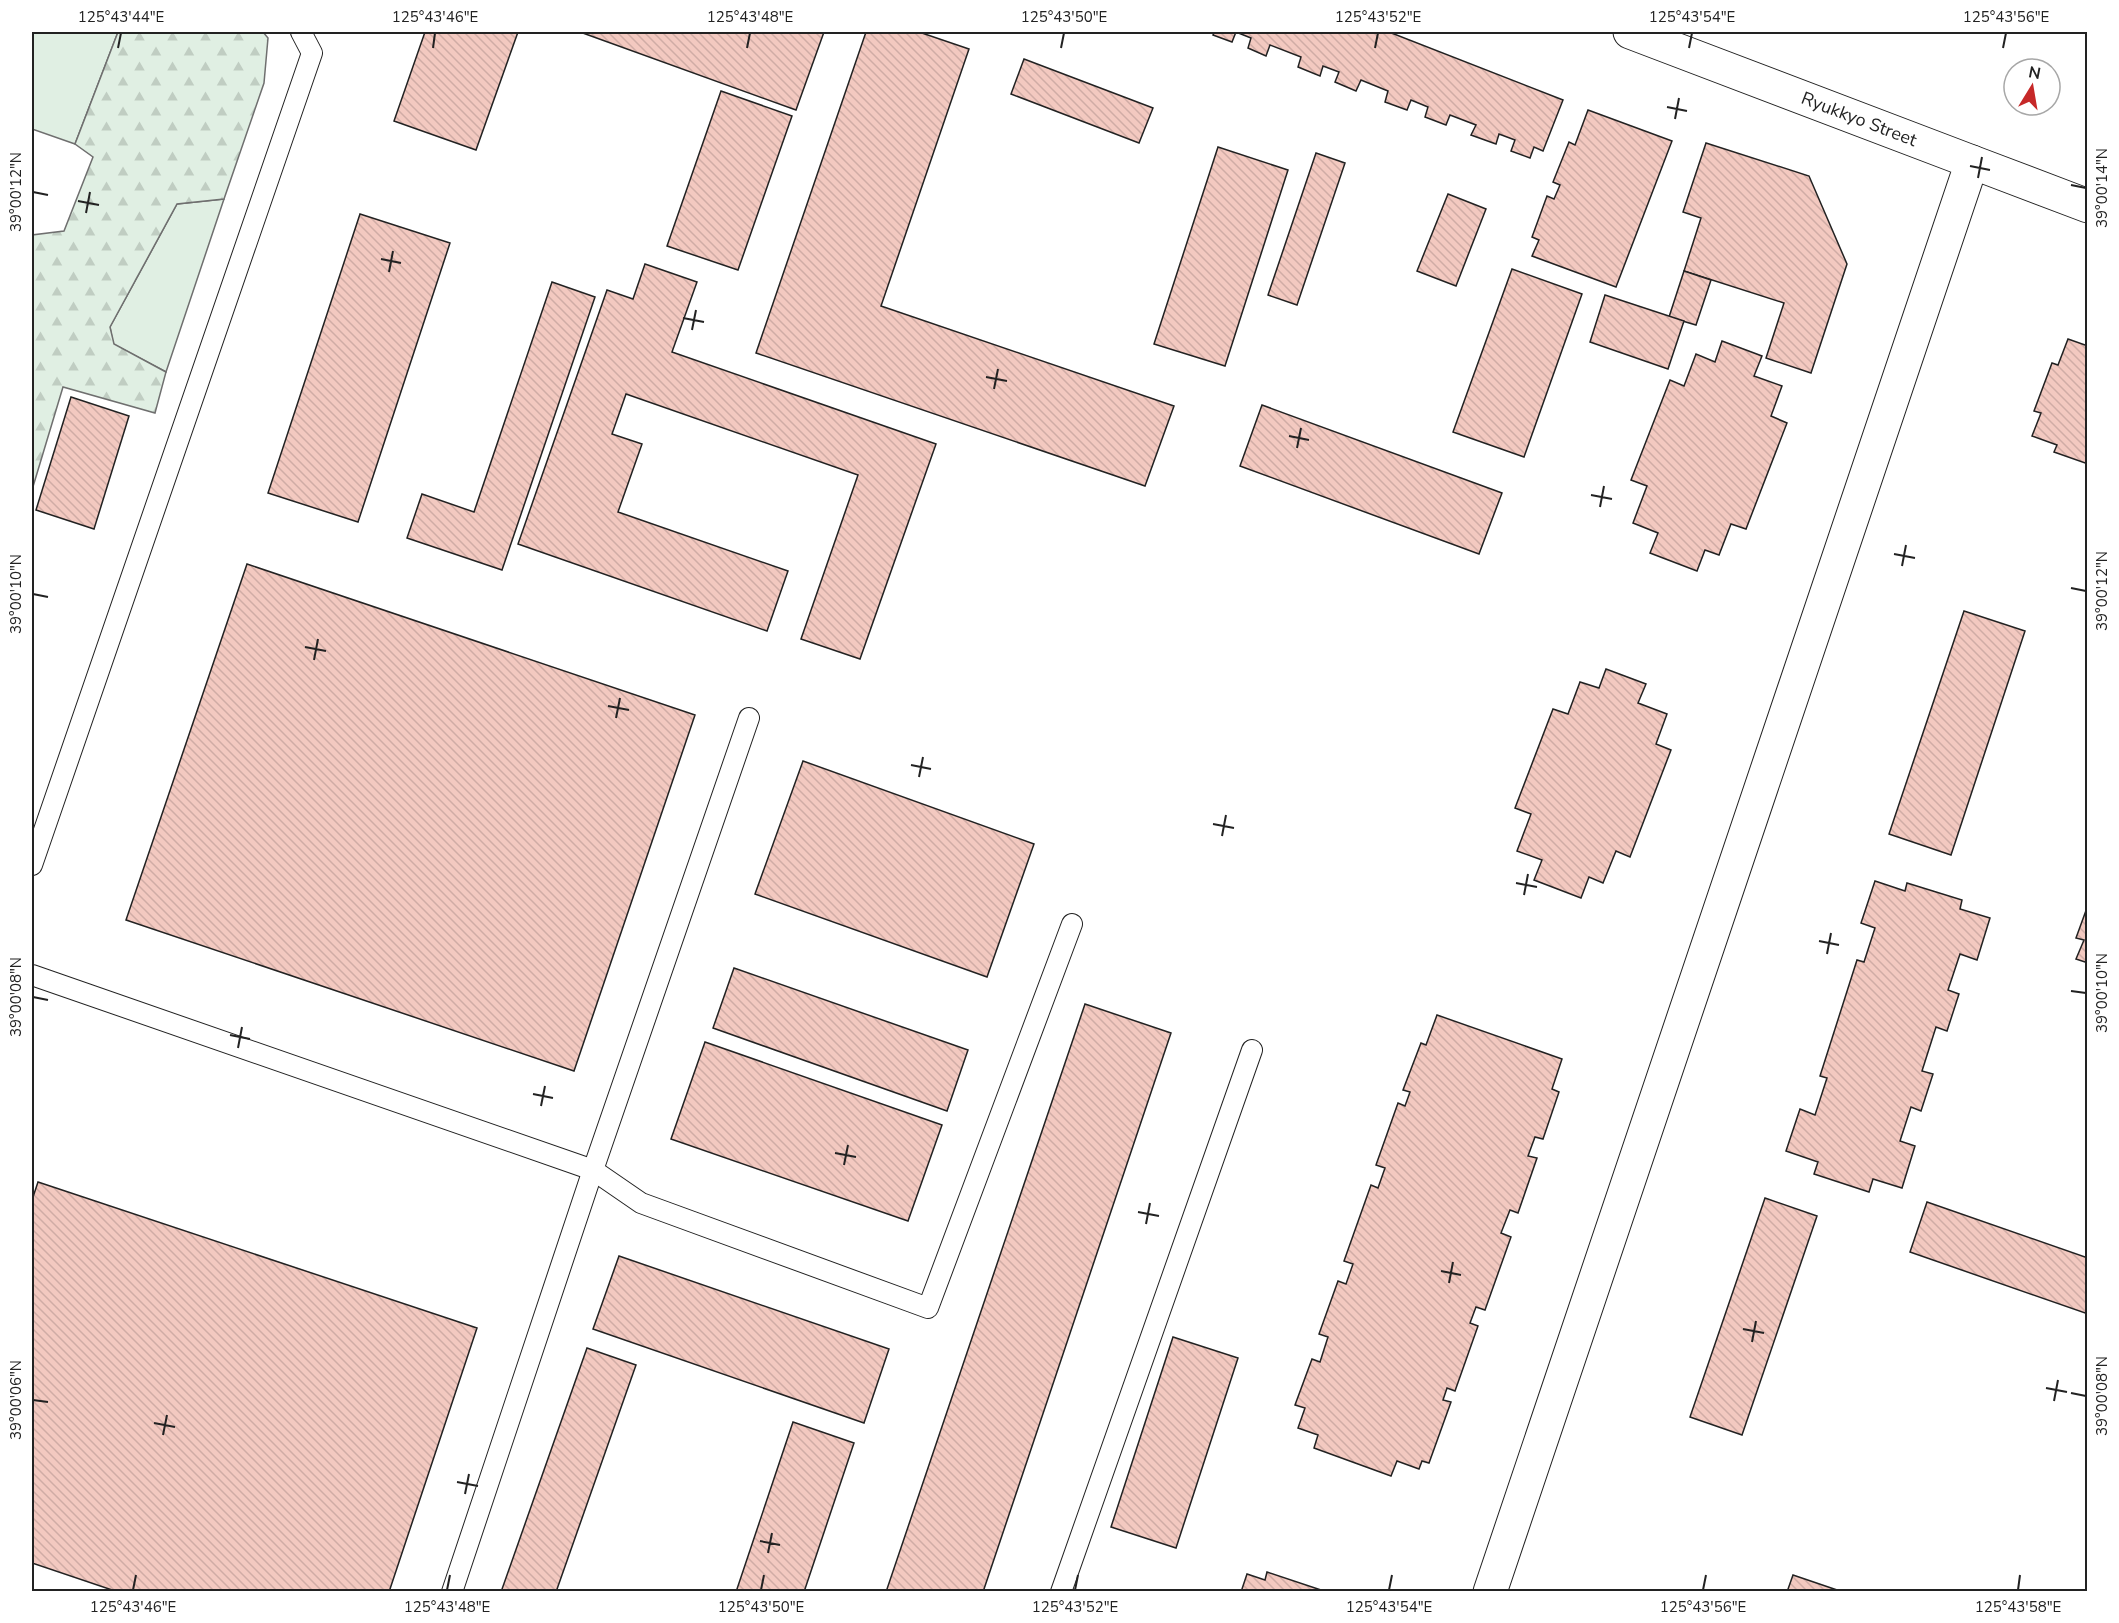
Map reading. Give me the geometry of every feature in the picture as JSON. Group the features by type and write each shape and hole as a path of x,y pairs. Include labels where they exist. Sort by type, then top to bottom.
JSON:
{"street":[{"name":"Ryukkyo Street","path":"1630,32 2088,206"},
{"path":"1490,1592 1972,162"}],"lane":[{"path":"32,865 312,53 301,32"},
{"path":"452,1592 593,1170 749,718"},
{"path":"32,975 593,1170 641,1203 928,1308 1072,924"},
{"path":"1061,1592 1252,1050"}],"green space":[{"path":"32,32 118,32 75,144 32,129"},
{"path":"118,32 263,32 268,38 264,83 224,199 177,204 110,327 114,344 166,372 155,413 63,387 32,490 32,235 64,231 93,157 75,144"},
{"path":"224,199 166,372 113,344 110,327 177,204"}],"building":[{"path":"425,32 518,32 476,150 394,121"},
{"path":"580,32 824,32 796,110"},
{"path":"866,32 919,32 969,49 881,306 1174,406 1145,486 756,353"},
{"path":"1214,32 1236,32 1232,42 1213,35"},
{"path":"1236,32 1389,32 1563,100 1543,151 1534,147 1530,158 1511,151 1515,140 1499,134 1496,144 1471,135 1476,125 1450,115 1446,125 1425,117 1428,107 1411,100 1407,110 1385,102 1388,91 1361,80 1356,91 1335,82 1339,72 1323,66 1320,76 1298,67 1301,57 1270,45 1266,56 1248,48 1251,38"},
{"path":"1024,59 1153,108 1139,143 1011,94"},
{"path":"721,91 792,116 738,270 667,246"},
{"path":"1588,110 1672,141 1616,287 1532,256 1539,240 1532,237 1547,196 1554,199 1560,185 1553,182 1569,142 1575,145"},
{"path":"1706,143 1809,176 1847,264 1811,373 1766,358 1784,303 1684,271 1701,218 1683,212"},
{"path":"1218,147 1288,170 1225,366 1154,344"},
{"path":"1316,153 1345,163 1297,305 1268,295"},
{"path":"1448,194 1486,209 1456,286 1417,271"},
{"path":"360,214 450,243 358,522 268,493"},
{"path":"645,264 697,282 672,352 936,444 860,659 801,639 858,475 626,394 612,434 642,444 618,512 788,571 767,631 518,544 607,290 633,299"},
{"path":"1512,269 1582,294 1524,457 1453,432"},
{"path":"1684,271 1711,280 1696,325 1669,317"},
{"path":"552,282 595,297 502,570 407,538 422,494 474,512"},
{"path":"1605,295 1684,321 1668,369 1590,342"},
{"path":"2068,339 2088,346 2088,464 2054,452 2057,445 2032,436 2041,413 2034,411 2052,363 2058,365"},
{"path":"1722,341 1762,356 1754,376 1782,386 1771,416 1787,423 1746,529 1731,524 1719,555 1705,550 1697,571 1650,553 1658,533 1633,523 1647,486 1631,480 1670,380 1684,386 1696,354 1715,362"},
{"path":"71,397 129,416 94,529 36,510"},
{"path":"1262,405 1502,493 1479,554 1240,466"},
{"path":"247,564 695,715 574,1071 126,920"},
{"path":"1964,611 2025,631 1951,855 1889,834"},
{"path":"1606,669 1646,684 1638,703 1667,714 1656,744 1671,750 1630,857 1616,851 1603,883 1589,877 1581,898 1534,880 1542,860 1517,851 1531,814 1515,808 1553,709 1568,714 1580,682 1599,688"},
{"path":"803,761 1034,844 987,977 755,894"},
{"path":"1875,881 1905,891 1907,883 1962,900 1960,909 1990,918 1977,960 1960,954 1948,990 1959,994 1947,1031 1936,1027 1922,1071 1933,1074 1921,1111 1911,1107 1900,1141 1915,1146 1902,1188 1873,1179 1869,1192 1814,1174 1818,1162 1786,1151 1800,1109 1815,1115 1827,1078 1820,1076 1857,960 1864,962 1875,928 1861,923"},
{"path":"2088,905 2088,963 2076,959 2084,940 2076,938"},
{"path":"734,968 968,1050 947,1111 713,1028"},
{"path":"1085,1004 1171,1033 983,1592 886,1592"},
{"path":"1437,1015 1562,1059 1552,1089 1559,1092 1543,1139 1535,1137 1528,1156 1537,1158 1518,1213 1510,1210 1501,1233 1511,1237 1485,1310 1476,1307 1470,1323 1478,1326 1455,1391 1447,1388 1443,1400 1451,1402 1429,1463 1422,1461 1419,1469 1397,1461 1391,1476 1314,1448 1318,1435 1298,1428 1305,1408 1295,1405 1312,1359 1320,1362 1328,1337 1319,1334 1338,1281 1346,1284 1353,1264 1344,1261 1371,1185 1378,1188 1385,1168 1376,1165 1398,1103 1405,1106 1410,1092 1403,1090 1421,1043 1426,1045"},
{"path":"705,1042 942,1125 908,1221 671,1139"},
{"path":"38,1182 477,1328 389,1592 118,1592 32,1563 32,1200"},
{"path":"1765,1198 1817,1216 1742,1435 1690,1417"},
{"path":"1927,1202 2088,1258 2088,1314 1910,1252"},
{"path":"619,1256 889,1349 864,1423 593,1329"},
{"path":"1173,1337 1238,1358 1176,1548 1111,1527"},
{"path":"587,1348 636,1365 556,1592 501,1592"},
{"path":"793,1422 854,1443 804,1592 736,1592"},
{"path":"1267,1572 1327,1592 1241,1592 1247,1574 1265,1580"},
{"path":"1793,1575 1843,1592 1787,1592"}]}
